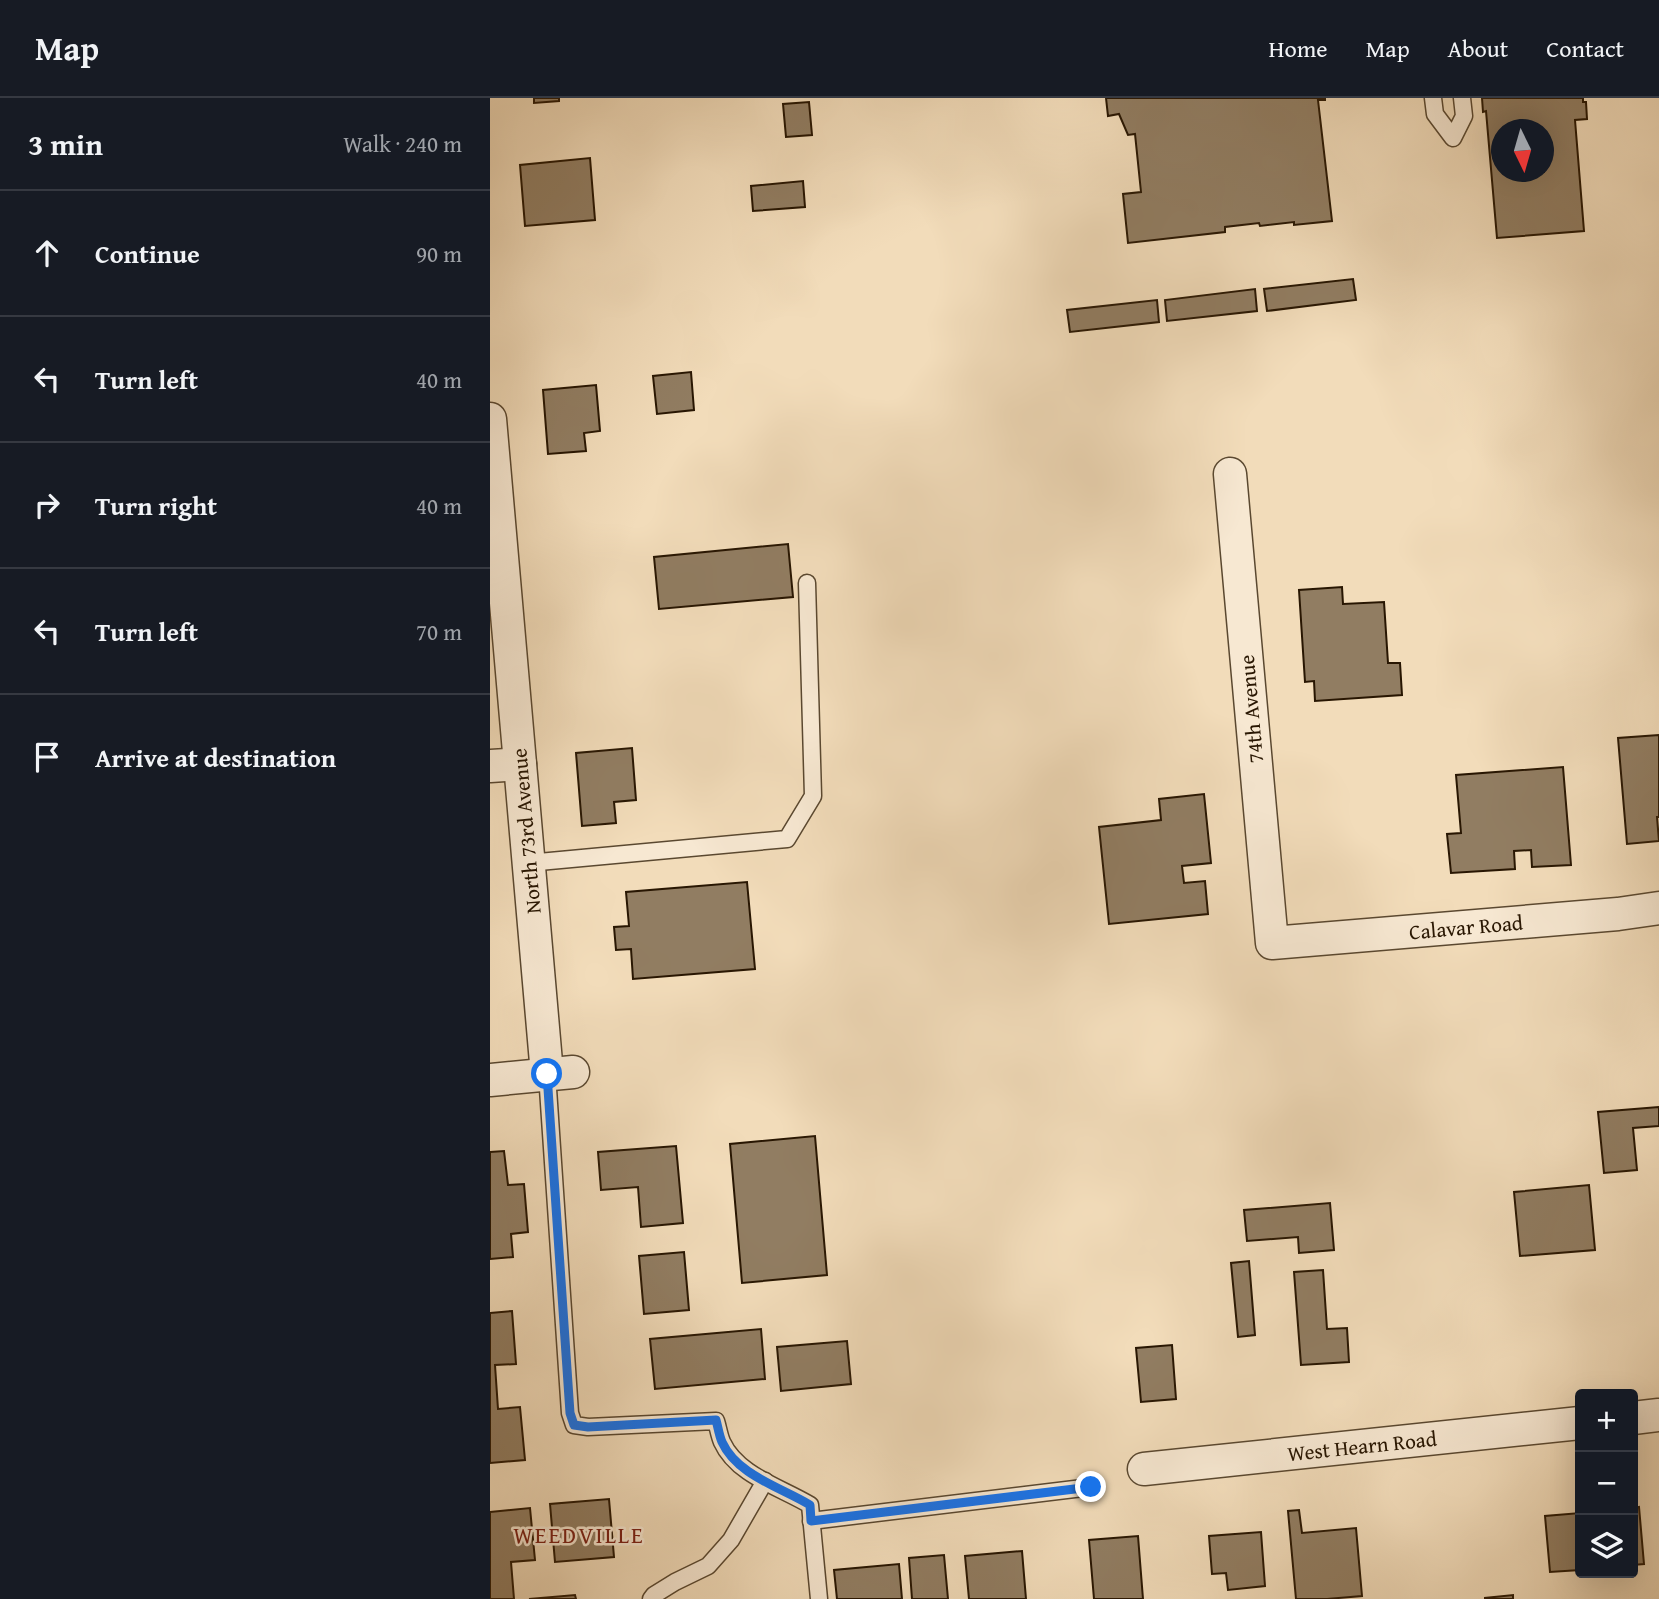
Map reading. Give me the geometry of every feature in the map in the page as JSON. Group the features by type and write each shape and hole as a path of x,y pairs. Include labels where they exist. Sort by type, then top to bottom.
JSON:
{"street":[{"name":"North 73rd Avenue","path":"490,419 505,765 528,863 560,1073"},
{"name":"74th Avenue","path":"1230,474 1272,943"},
{"name":"Calavar Road","path":"1272,943 1618,914 1659,908"},
{"path":"490,1080 560,1073"},
{"path":"1638,1417 1659,1415"},
{"name":"West Hearn Road","path":"1144,1469 1575,1424"}],"lane":[{"path":"1433,98 1436,114 1453,138 1464,116 1462,98"},
{"path":"528,863 787,839 813,796 807,583"},
{"path":"560,1073 570,1413 574,1425 588,1427 716,1420 722,1443 748,1473 810,1505 819,1599"},
{"path":"651,1599 675,1582 708,1566 731,1540 765,1481"},
{"path":"811,1521 1091,1487"}],"building":[{"path":"534,98 559,98 559,101 534,103"},
{"path":"1106,98 1325,98 1318,100 1332,221 1260,226 1259,223 1225,227 1225,232 1128,243 1123,194 1141,192 1135,134 1128,135 1119,114 1108,116"},
{"path":"1482,98 1583,98 1583,102 1586,102 1587,119 1575,120 1584,231 1497,238 1492,182 1554,182 1554,119 1491,119 1491,169 1486,111 1483,112"},
{"path":"809,102 812,135 786,137 783,104"},
{"path":"590,158 595,220 525,226 520,165"},
{"path":"803,181 805,207 753,211 751,186"},
{"path":"1353,279 1356,300 1267,311 1264,289"},
{"path":"1255,289 1257,311 1167,321 1165,300"},
{"path":"1157,300 1159,322 1070,332 1067,310"},
{"path":"691,372 694,410 657,414 653,376"},
{"path":"596,385 600,431 584,433 586,451 548,454 543,390"},
{"path":"788,544 793,597 659,609 654,557"},
{"path":"1342,587 1343,604 1384,602 1388,663 1400,663 1402,695 1315,701 1314,681 1305,682 1299,590"},
{"path":"1659,735 1659,841 1627,844 1618,738"},
{"path":"632,748 636,800 614,802 616,823 582,826 576,753"},
{"path":"1563,767 1571,865 1532,867 1531,850 1514,851 1515,869 1451,873 1447,834 1461,833 1456,775"},
{"path":"1204,794 1211,863 1182,866 1184,883 1205,881 1208,914 1109,924 1099,827 1161,820 1159,799"},
{"path":"747,882 755,969 633,979 631,949 616,950 614,927 629,926 626,892"},
{"path":"1659,1107 1659,1126 1633,1128 1637,1170 1604,1173 1598,1112"},
{"path":"815,1136 827,1275 742,1283 730,1144"},
{"path":"676,1146 683,1223 641,1227 638,1187 601,1190 598,1152"},
{"path":"504,1151 508,1185 524,1184 528,1232 511,1234 513,1257 490,1259 490,1152"},
{"path":"1589,1185 1595,1250 1520,1256 1514,1192"},
{"path":"1330,1203 1334,1250 1299,1253 1298,1237 1247,1241 1244,1210"},
{"path":"684,1252 689,1310 644,1314 639,1256"},
{"path":"1249,1261 1255,1335 1238,1337 1231,1263"},
{"path":"1323,1270 1327,1329 1347,1328 1349,1362 1301,1365 1294,1272"},
{"path":"512,1311 516,1364 495,1365 498,1409 520,1407 525,1460 490,1463 490,1313"},
{"path":"761,1329 765,1379 655,1389 650,1339"},
{"path":"847,1341 851,1384 781,1391 777,1347"},
{"path":"1172,1345 1176,1399 1141,1402 1136,1348"},
{"path":"609,1499 614,1557 555,1562 550,1504"},
{"path":"1638,1507 1644,1564 1638,1565 1638,1515"},
{"path":"530,1508 535,1560 511,1562 514,1599 490,1599 490,1512"},
{"path":"1299,1510 1302,1533 1356,1528 1362,1596 1296,1599 1288,1511"},
{"path":"1575,1513 1575,1570 1550,1572 1545,1516"},
{"path":"1261,1532 1265,1586 1228,1590 1226,1573 1212,1574 1209,1536"},
{"path":"1138,1536 1143,1599 1094,1599 1089,1540"},
{"path":"1022,1551 1026,1599 969,1599 965,1556"},
{"path":"944,1555 948,1599 912,1599 909,1558"},
{"path":"899,1564 902,1599 837,1599 834,1570"},
{"path":"575,1595 576,1599 529,1599"},
{"path":"1513,1595 1513,1599 1485,1599 1485,1598"}],"district":[{"name":"WEEDVILLE","path":"579,1534"}],"route":[{"path":"547,1074 570,1413 574,1425 588,1427 716,1420 722,1443 736,1462 748,1473 810,1505 811,1521 1091,1487"}]}
